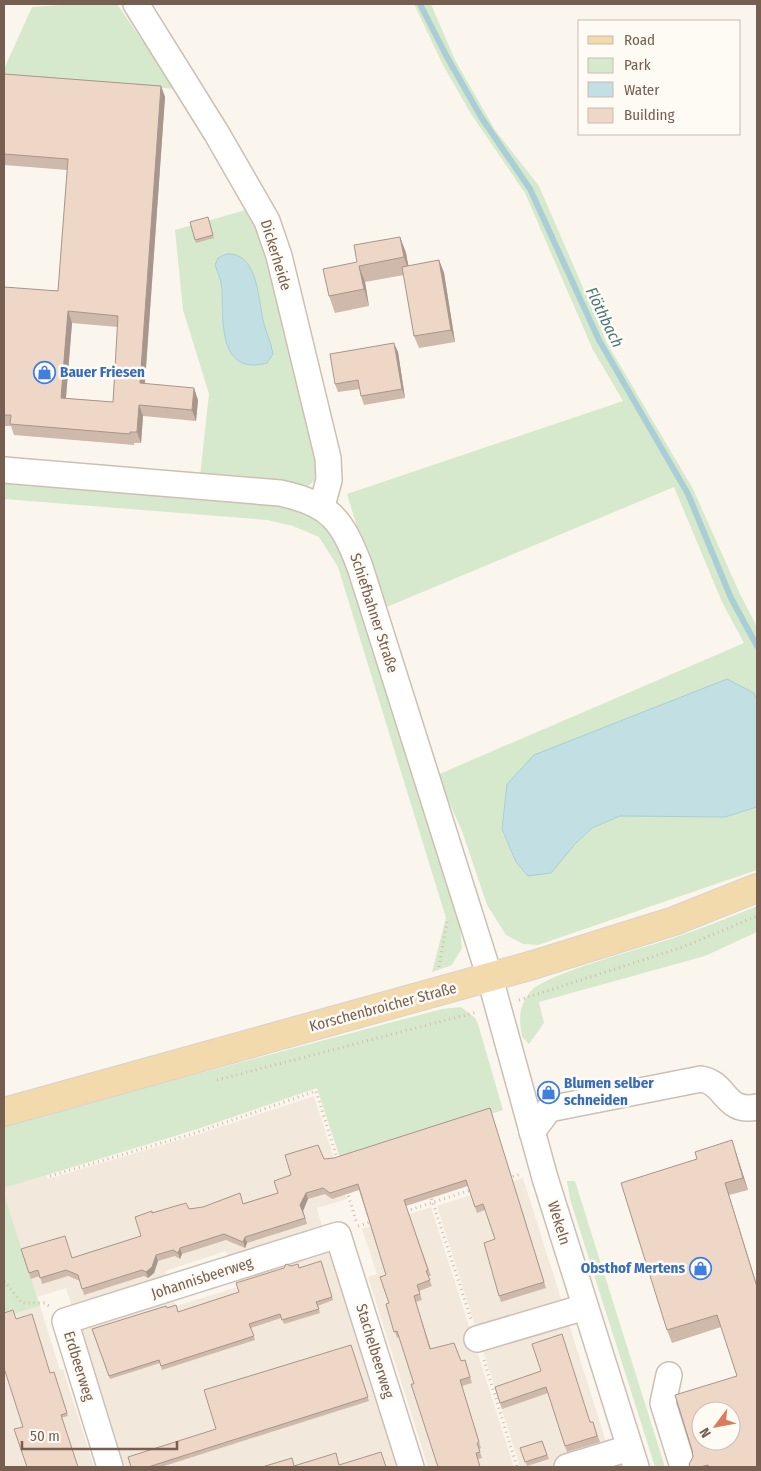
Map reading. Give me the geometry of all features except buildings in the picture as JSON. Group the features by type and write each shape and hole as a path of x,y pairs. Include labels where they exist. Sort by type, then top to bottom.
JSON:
{"main road":[{"name":"Korschenbroicher Straße","path":"4,1112 490,978 674,921 757,888"}],"street":[{"name":"Dickerheide","path":"136,4 218,134 253,194 272,232 328,458 329,480 322,506"},
{"name":"Schiefbahner Straße","path":"4,470 264,491 296,496 322,506 339,524 360,568 490,978"},
{"name":"Wekeln","path":"490,978 545,1178 633,1458"},
{"path":"532,1132 549,1110 701,1079 713,1083 735,1105 744,1108 757,1107"},
{"name":"Johannisbeerweg","path":"65,1321 338,1235"},
{"name":"Stachelbeerweg","path":"338,1235 411,1467"},
{"path":"477,1339 585,1306"},
{"name":"Erdbeerweg","path":"65,1321 110,1467"},
{"path":"669,1375 663,1403 683,1467"},
{"path":"567,1467 633,1458"}],"path":[{"path":"448,1019 498,1006 683,947 757,916"},
{"path":"50,1176 195,1133 316,1092 338,1163"},
{"path":"504,1180 530,1172 545,1178"},
{"path":"356,1187 347,1190 358,1226 377,1220"},
{"path":"405,1211 477,1188"},
{"path":"4,1281 22,1303 45,1303 65,1321"},
{"path":"4,1288 9,1287"}],"shaded area":[{"path":"314,1096 347,1199 317,1208 323,1230 229,1260 226,1251 165,1271 168,1280 73,1310 66,1288 37,1297 4,1194 4,1188 46,1175 48,1179 199,1134"},
{"path":"523,1178 614,1467 520,1467 437,1206"},
{"path":"431,1207 514,1467 428,1467 368,1277 377,1274 362,1229"},
{"path":"329,1248 399,1467 123,1467 79,1327 173,1297 176,1306 237,1287 235,1278"},
{"path":"40,1306 60,1370 63,1369 94,1467 4,1467 4,1317"}],"green space":[{"path":"73,4 117,4 176,89 4,75 4,69 32,7"},
{"path":"414,4 431,4 455,60 495,130 539,186 607,343 693,489 740,594 757,627 757,700 754,693 507,784 502,829 516,862 575,844 592,828 620,816 725,817 757,807 757,870 538,945 523,944 506,935 487,905 462,831 437,775 744,643 722,602 674,487 382,609 347,494 623,401 593,350 525,193 471,114 443,65"},
{"path":"249,209 265,237 321,456 318,478 308,486 200,476 209,394 183,310 175,230"},
{"path":"4,479 273,502 301,511 318,521 325,528 348,561 460,926 462,948 452,965 432,972 446,918 338,567 319,537 293,526 267,520 4,499"},
{"path":"757,906 757,932 705,956 539,1002 544,1023 529,1044 522,1037 520,1013 522,1007 531,991 541,984 574,969 679,936"},
{"path":"461,1007 475,1018 478,1024 503,1110 341,1161 317,1088 198,1129 4,1188 4,1125 442,1009"},
{"path":"567,1181 575,1181 665,1467 655,1467 570,1199"},
{"path":"4,1194 40,1306 4,1317"}],"water":[{"path":"226,254 237,255 251,269 273,354 267,363 251,365 240,362 232,354 227,344 224,331 221,284 215,265 218,258"},
{"path":"727,679 754,693 757,700 757,807 725,817 620,816 592,828 575,844 551,873 528,876 516,862 502,829 507,784 534,755"}],"waterway":[{"name":"Flöthbach","path":"420,4 481,117 530,189 599,340 688,494 731,598 757,646"}],"place":[{"name":"Bauer Friesen","path":"44,372"},
{"name":"Blumen selber schneiden","path":"548,1092"},
{"name":"Obsthof Mertens","path":"701,1268"}]}
